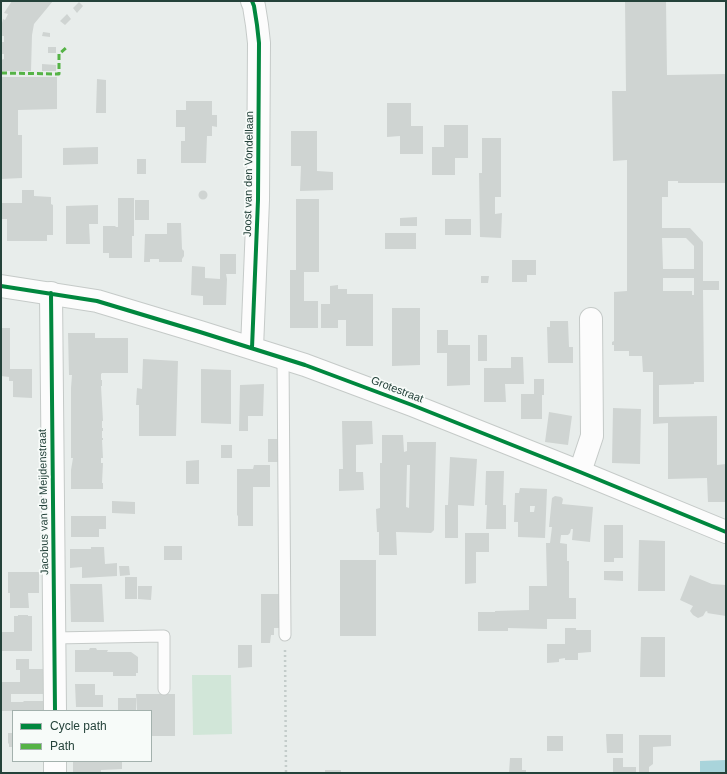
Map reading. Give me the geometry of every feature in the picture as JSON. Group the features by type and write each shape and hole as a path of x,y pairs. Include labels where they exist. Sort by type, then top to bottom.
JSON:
{"street":[{"name":"Joost van den Vondellaan","path":"252,1 259,43 258,200 252,348"},
{"name":"Grotestraat","path":"1,286 97,301 305,365 412,405 726,532"},
{"name":"Jacobus van de Meijdenstraat","path":"51,293 55,710"},
{"path":"580,472 592,436 591,319"},
{"path":"55,762 55,773"}],"lane":[{"path":"283,358 285,636"},
{"path":"54,638 164,636 164,689"}],"path":[{"path":"285,636 286,773"}],"green space":[{"path":"192,675 231,675 232,734 193,735"}],"water":[{"path":"726,760 726,773 700,773 700,761"}],"building":[{"path":"12,1 53,1 34,24 32,35 31,71 1,71 1,60 4,59 4,54 1,54 1,42 4,42 4,36 1,36 1,27 3,19 5,20 8,14 4,13"},
{"path":"625,1 666,1 667,75 726,74 726,183 678,183 678,181 668,181 668,197 662,197 662,228 690,228 703,242 703,281 719,281 719,290 703,290 704,382 694,382 694,384 659,385 659,417 717,416 717,465 726,464 726,502 708,502 707,478 668,479 668,423 653,424 653,372 643,372 642,356 629,356 629,351 614,351 614,345 612,345 612,342 614,341 614,292 627,291 627,160 613,161 612,91 626,91","holes":["662,238 686,238 694,246 694,269 663,269","663,278 694,278 694,295 692,295 692,291 663,291"]},
{"path":"79,2 83,6 77,13 73,8"},
{"path":"67,14 71,19 65,25 60,21"},
{"path":"43,32 50,33 50,37 42,36"},
{"path":"48,47 56,47 56,53 48,53"},
{"path":"42,64 56,65 56,71 42,71"},
{"path":"1,77 57,77 57,109 18,110 18,135 22,135 22,178 1,179"},
{"path":"97,79 106,80 106,113 96,113"},
{"path":"186,101 212,101 212,115 217,115 217,127 212,126 212,136 207,136 206,163 181,163 181,141 185,141 185,127 176,127 176,110 186,110"},
{"path":"387,103 411,103 411,126 423,126 423,154 400,154 400,136 387,137"},
{"path":"444,125 468,125 468,158 455,158 455,175 432,175 432,147 444,147"},
{"path":"291,131 317,131 317,171 333,172 333,190 300,191 301,166 291,166"},
{"path":"482,138 501,138 501,197 495,197 495,214 502,213 501,238 480,237 479,173 482,173"},
{"path":"98,147 98,164 63,165 63,148"},
{"path":"137,159 146,159 146,174 137,174"},
{"path":"22,190 34,190 34,196 51,197 51,204 53,205 53,235 47,235 47,241 7,241 7,219 1,219 1,203 22,203"},
{"path":"203,190 208,195 203,200 198,195"},
{"path":"118,198 134,198 134,236 132,236 132,258 109,258 109,253 103,253 103,226 118,227"},
{"path":"296,199 319,199 319,272 304,272 304,301 318,301 318,328 290,328 290,270 296,270"},
{"path":"135,200 149,200 149,220 135,220"},
{"path":"98,205 98,224 89,224 90,244 66,244 66,206"},
{"path":"417,217 417,226 400,226 400,218"},
{"path":"445,219 471,219 471,235 445,235"},
{"path":"167,223 181,223 182,249 184,251 182,262 159,262 159,259 150,259 150,262 144,262 145,234 167,234"},
{"path":"385,233 416,233 416,249 385,249"},
{"path":"220,254 236,254 236,274 226,274 226,305 203,305 203,296 191,295 192,266 205,267 205,278 220,279"},
{"path":"512,260 536,260 536,275 527,275 527,282 512,282"},
{"path":"481,276 489,276 488,283 481,283"},
{"path":"338,285 338,289 347,289 347,294 373,294 373,346 346,346 346,320 338,320 338,328 321,328 321,304 330,304 330,286"},
{"path":"392,308 420,308 420,365 392,366"},
{"path":"550,321 568,321 569,347 573,347 573,363 548,363 547,327 550,327"},
{"path":"1,328 10,328 10,369 32,369 32,398 13,397 13,381 9,381 9,377 1,376"},
{"path":"437,330 448,330 448,345 470,345 470,385 447,386 447,353 437,353"},
{"path":"68,333 95,333 95,338 128,338 128,373 101,374 103,458 101,458 101,463 103,463 103,489 71,489 71,470 73,458 71,458 72,375 69,375"},
{"path":"478,335 487,335 487,361 478,361"},
{"path":"511,357 523,357 524,384 505,384 506,402 484,402 484,368 511,368"},
{"path":"143,359 178,361 176,436 139,436 139,405 136,405 137,388 142,389"},
{"path":"201,369 231,370 231,424 201,423"},
{"path":"534,379 544,379 542,419 521,419 521,394 534,394"},
{"path":"264,384 263,416 248,416 248,431 239,431 240,385"},
{"path":"613,408 641,409 640,464 612,463"},
{"path":"549,412 572,416 568,445 545,442"},
{"path":"342,421 372,421 373,444 356,445 356,472 363,472 364,490 339,491 339,469 343,469"},
{"path":"382,435 403,435 404,452 407,451 407,442 436,442 434,530 431,533 396,532 397,555 379,555 379,532 377,532 376,509 380,508 380,463 382,463","holes":["407,465 410,465 409,508 406,507"]},
{"path":"268,439 280,439 280,462 268,462"},
{"path":"221,445 232,445 232,458 221,458"},
{"path":"450,457 477,459 474,506 458,505 458,538 445,538 445,505 448,505"},
{"path":"199,460 199,484 186,484 186,461"},
{"path":"254,465 270,465 270,487 253,487 253,526 238,526 237,469 253,469"},
{"path":"486,471 504,471 503,505 506,505 506,529 486,529"},
{"path":"520,488 547,489 545,538 518,537 518,522 514,522 515,493 519,493","holes":["530,506 535,506 534,512 530,512"]},
{"path":"555,496 563,499 562,504 593,507 590,542 572,540 573,529 571,529 568,535 561,535 560,543 567,544 567,561 569,561 569,598 576,598 576,619 547,619 547,629 508,628 508,631 478,631 478,612 529,610 529,586 547,586 546,543 550,543 552,527 549,527 552,498"},
{"path":"112,501 135,502 135,514 112,513"},
{"path":"71,516 106,516 106,529 99,529 99,537 71,537"},
{"path":"604,525 623,525 623,558 614,558 614,562 604,562"},
{"path":"465,533 489,533 489,552 476,552 476,583 465,584"},
{"path":"639,540 665,541 665,591 638,591"},
{"path":"164,546 182,546 182,560 164,560"},
{"path":"91,547 104,547 105,564 117,563 117,576 82,578 82,567 70,568 70,549 91,549"},
{"path":"340,560 376,560 376,636 340,636"},
{"path":"119,566 129,566 130,575 120,576"},
{"path":"604,571 623,571 623,581 604,580"},
{"path":"8,572 39,572 39,593 28,593 29,608 10,608"},
{"path":"690,575 712,584 726,585 726,616 707,613 708,612 706,611 703,616 698,618 693,615 690,611 693,606 680,600"},
{"path":"125,577 137,577 137,599 125,599"},
{"path":"70,584 102,584 104,622 71,622"},
{"path":"138,586 152,586 151,600 138,599"},
{"path":"261,594 279,594 279,628 274,628 274,635 271,635 270,643 261,643"},
{"path":"14,616 32,616 32,651 1,651 1,632 14,632"},
{"path":"565,628 591,630 591,652 578,653 578,660 565,660 565,658 559,659 559,662 547,663 547,644 565,644"},
{"path":"641,637 665,637 665,677 640,677"},
{"path":"238,645 252,645 252,667 238,668"},
{"path":"90,648 96,648 97,650 108,650 107,652 131,652 138,657 138,673 136,673 136,676 113,676 113,672 75,672 75,650 89,650"},
{"path":"16,659 29,659 29,669 45,669 45,694 11,694 11,702 45,701 45,710 1,711 1,682 20,682 20,670 16,670"},
{"path":"75,684 95,684 95,695 103,695 103,707 76,707"},
{"path":"136,694 175,694 175,736 152,736 152,710 137,710"},
{"path":"118,698 136,698 136,710 118,710"},
{"path":"8,733 12,733 12,747 9,747 9,743 8,744"},
{"path":"606,734 623,734 623,753 607,753"},
{"path":"639,735 671,735 671,746 653,747 653,764 649,767 649,773 639,773"},
{"path":"547,736 563,736 563,751 547,751"},
{"path":"510,758 522,758 522,770 526,770 526,773 509,773"},
{"path":"613,758 623,758 623,767 636,767 636,773 613,773"},
{"path":"73,762 122,762 122,769 101,770 101,773 73,773"},
{"path":"325,770 341,770 341,773 325,773"}],"marked path":[{"path":"1,73 59,74 59,54 67,47"}],"cycle path":[{"path":"252,1 259,43 258,200 252,348"},
{"path":"1,286 97,301 305,365 412,405 726,532"},
{"path":"51,293 55,710"}]}
